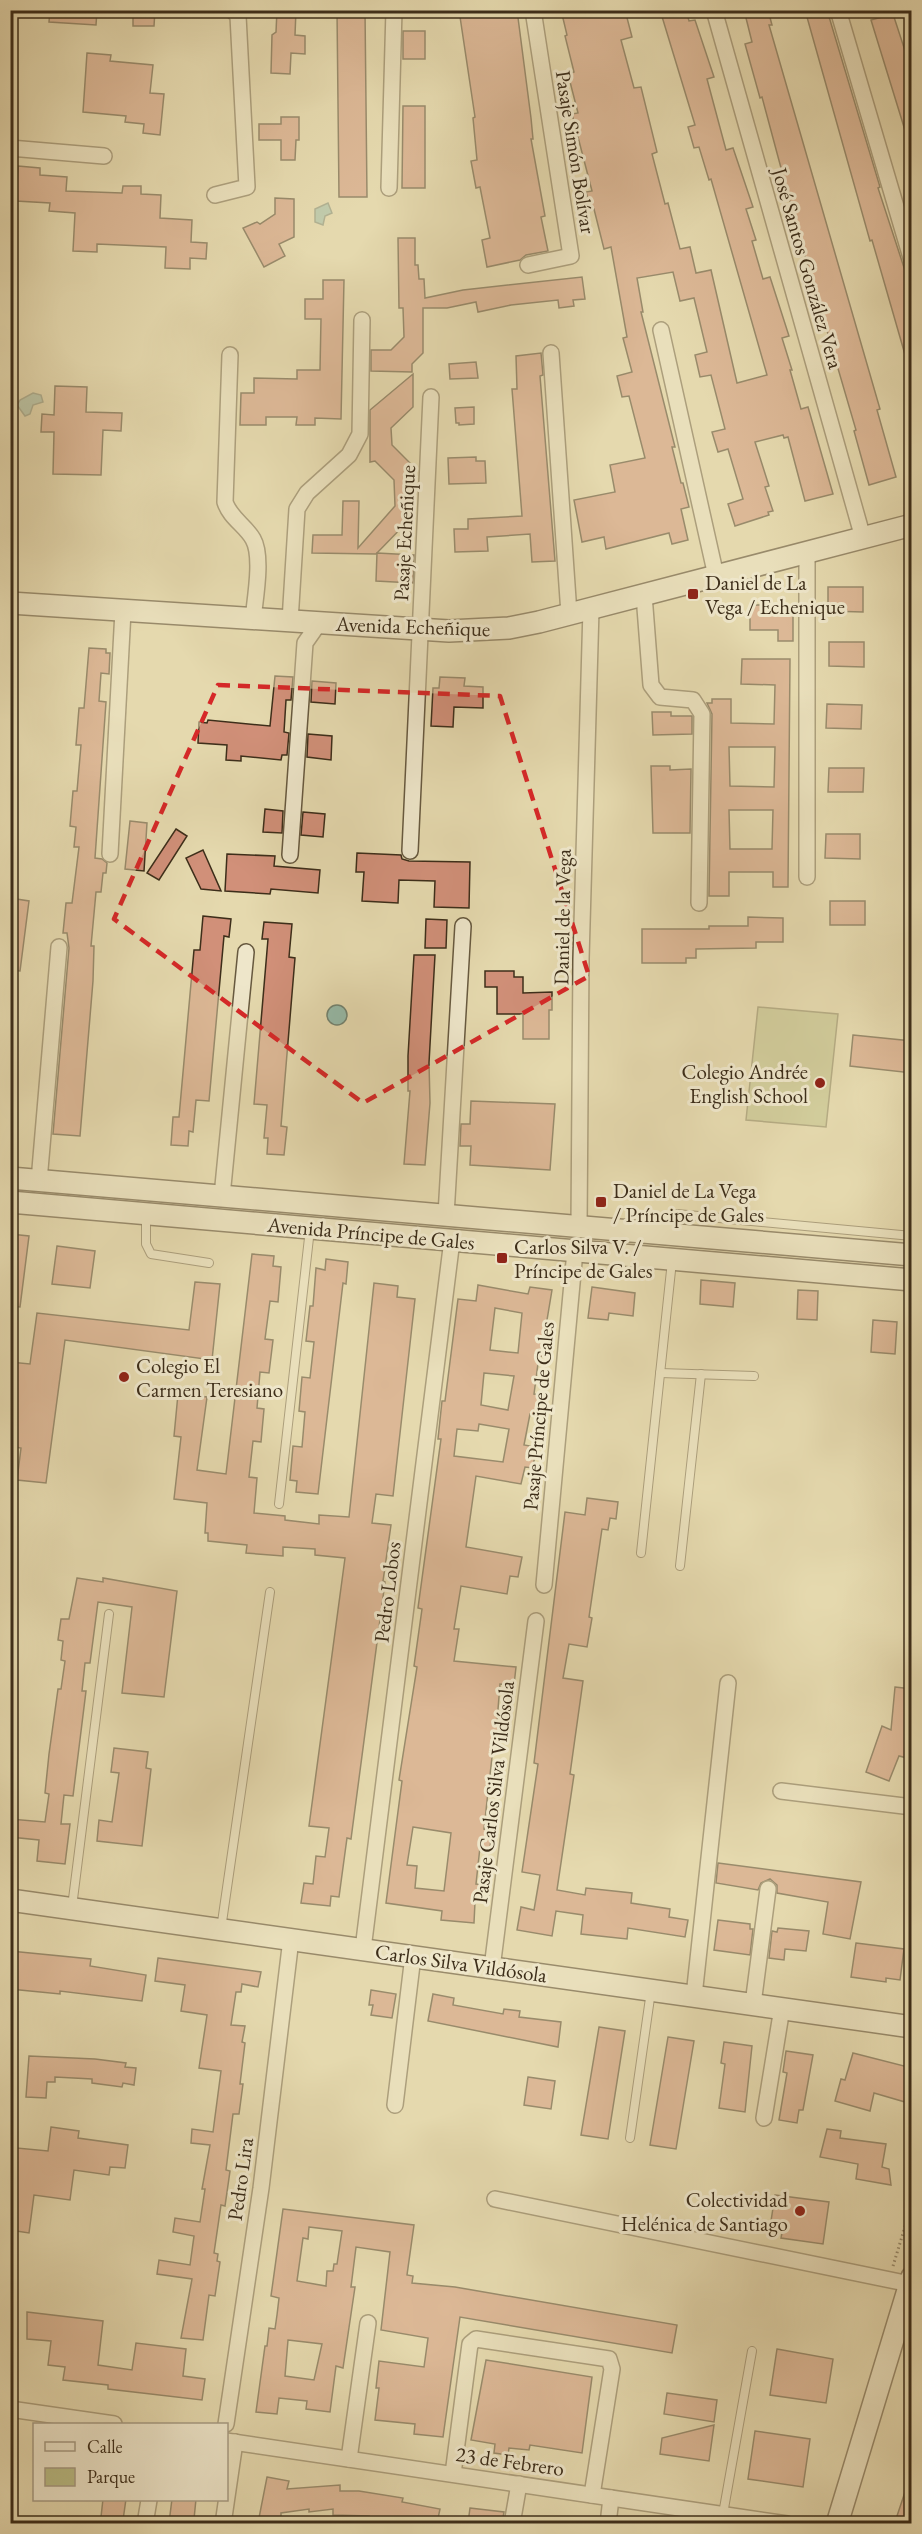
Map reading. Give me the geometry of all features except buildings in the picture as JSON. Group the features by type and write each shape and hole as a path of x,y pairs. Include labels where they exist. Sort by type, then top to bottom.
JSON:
{"main road":[{"name":"Avenida Echeñique","path":"10,603 449,631 509,628 591,609 912,525"},
{"name":"Avenida Príncipe de Gales","path":"10,1178 912,1255"},
{"name":"Avenida Príncipe de Gales","path":"10,1202 912,1280"},
{"name":"Carlos Silva Vildósola","path":"10,1900 912,2027"},
{"path":"837,2523 904,2333 910,2280"}],"street":[{"path":"215,195 247,187 238,16 232,10"},
{"path":"389,188 394,10"},
{"name":"Pasaje Simón Bolívar","path":"528,265 571,256 533,10"},
{"name":"José Santos González Vera","path":"714,10 863,538"},
{"path":"838,10 912,261"},
{"path":"10,148 104,156"},
{"path":"305,643 293,621 297,509 307,493 349,455 360,434 362,320"},
{"path":"661,330 716,576"},
{"path":"551,353 569,614"},
{"path":"230,355 225,502 231,515 252,538 257,551 253,619"},
{"name":"Pasaje Echeñique","path":"410,851 431,397"},
{"path":"807,552 807,877"},
{"path":"644,595 651,685 660,697 693,700 702,714 699,903"},
{"name":"Daniel de la Vega","path":"579,1226 582,959 591,609"},
{"path":"110,854 123,611"},
{"path":"290,855 305,643 319,623"},
{"path":"446,1215 464,926"},
{"path":"39,1181 59,947"},
{"path":"222,1196 246,952"},
{"name":"Pedro Lobos","path":"363,1949 452,1240"},
{"name":"Pasaje Príncipe de Gales","path":"544,1585 575,1251"},
{"name":"Pasaje Carlos Silva Vildósola","path":"492,1968 536,1621"},
{"path":"694,1996 728,1683"},
{"path":"781,1791 912,1807"},
{"path":"753,2004 768,1889"},
{"name":"Pedro Lira","path":"226,2423 261,2188 291,1939"},
{"path":"395,2105 413,1956"},
{"path":"764,2118 782,2008"},
{"path":"495,2199 910,2280"},
{"path":"349,2459 368,2323"},
{"path":"453,2474 470,2344 476,2339 609,2360 612,2369 592,2495"},
{"path":"10,2409 107,2423"},
{"path":"228,2472 231,2442"},
{"name":"23 de Febrero","path":"231,2442 787,2523"},
{"path":"512,2523 519,2484"},
{"path":"608,2523 611,2498"},
{"path":"145,2523 149,2501"},
{"path":"223,2523 225,2501"}],"lane":[{"path":"146,1214 146,1245 151,1254 209,1263"},
{"path":"661,1233 677,1214 912,1236"},
{"path":"279,1504 310,1228"},
{"path":"640,1553 672,1259"},
{"path":"660,1372 754,1376"},
{"path":"680,1566 701,1374"},
{"path":"221,1929 270,1592"},
{"path":"72,1908 109,1614"},
{"path":"630,2138 651,1991"},
{"path":"723,2514 752,2351"}],"highlighted area":[{"path":"218,685 500,696 589,976 363,1103 114,919"}],"green space":[{"path":"758,1007 838,1014 826,1127 746,1120"}],"shaded area":[{"path":"328,203 332,213 325,216 323,225 315,222 315,209"},
{"path":"33,393 41,395 43,402 33,405 30,414 25,416 17,405 20,400"},
{"path":"337,1005 344,1008 347,1015 344,1022 337,1025 330,1022 327,1015 330,1008"}],"place":[{"name":"Daniel de La Vega / Echenique","path":"693,594"},
{"name":"Colegio Andrée English School","path":"820,1083"},
{"name":"Daniel de La Vega / Príncipe de Gales","path":"601,1202"},
{"name":"Carlos Silva V. / Príncipe de Gales","path":"502,1258"},
{"name":"Colegio El Carmen Teresiano","path":"124,1377"},
{"name":"Colectividad Helénica de Santiago","path":"800,2211"}]}
